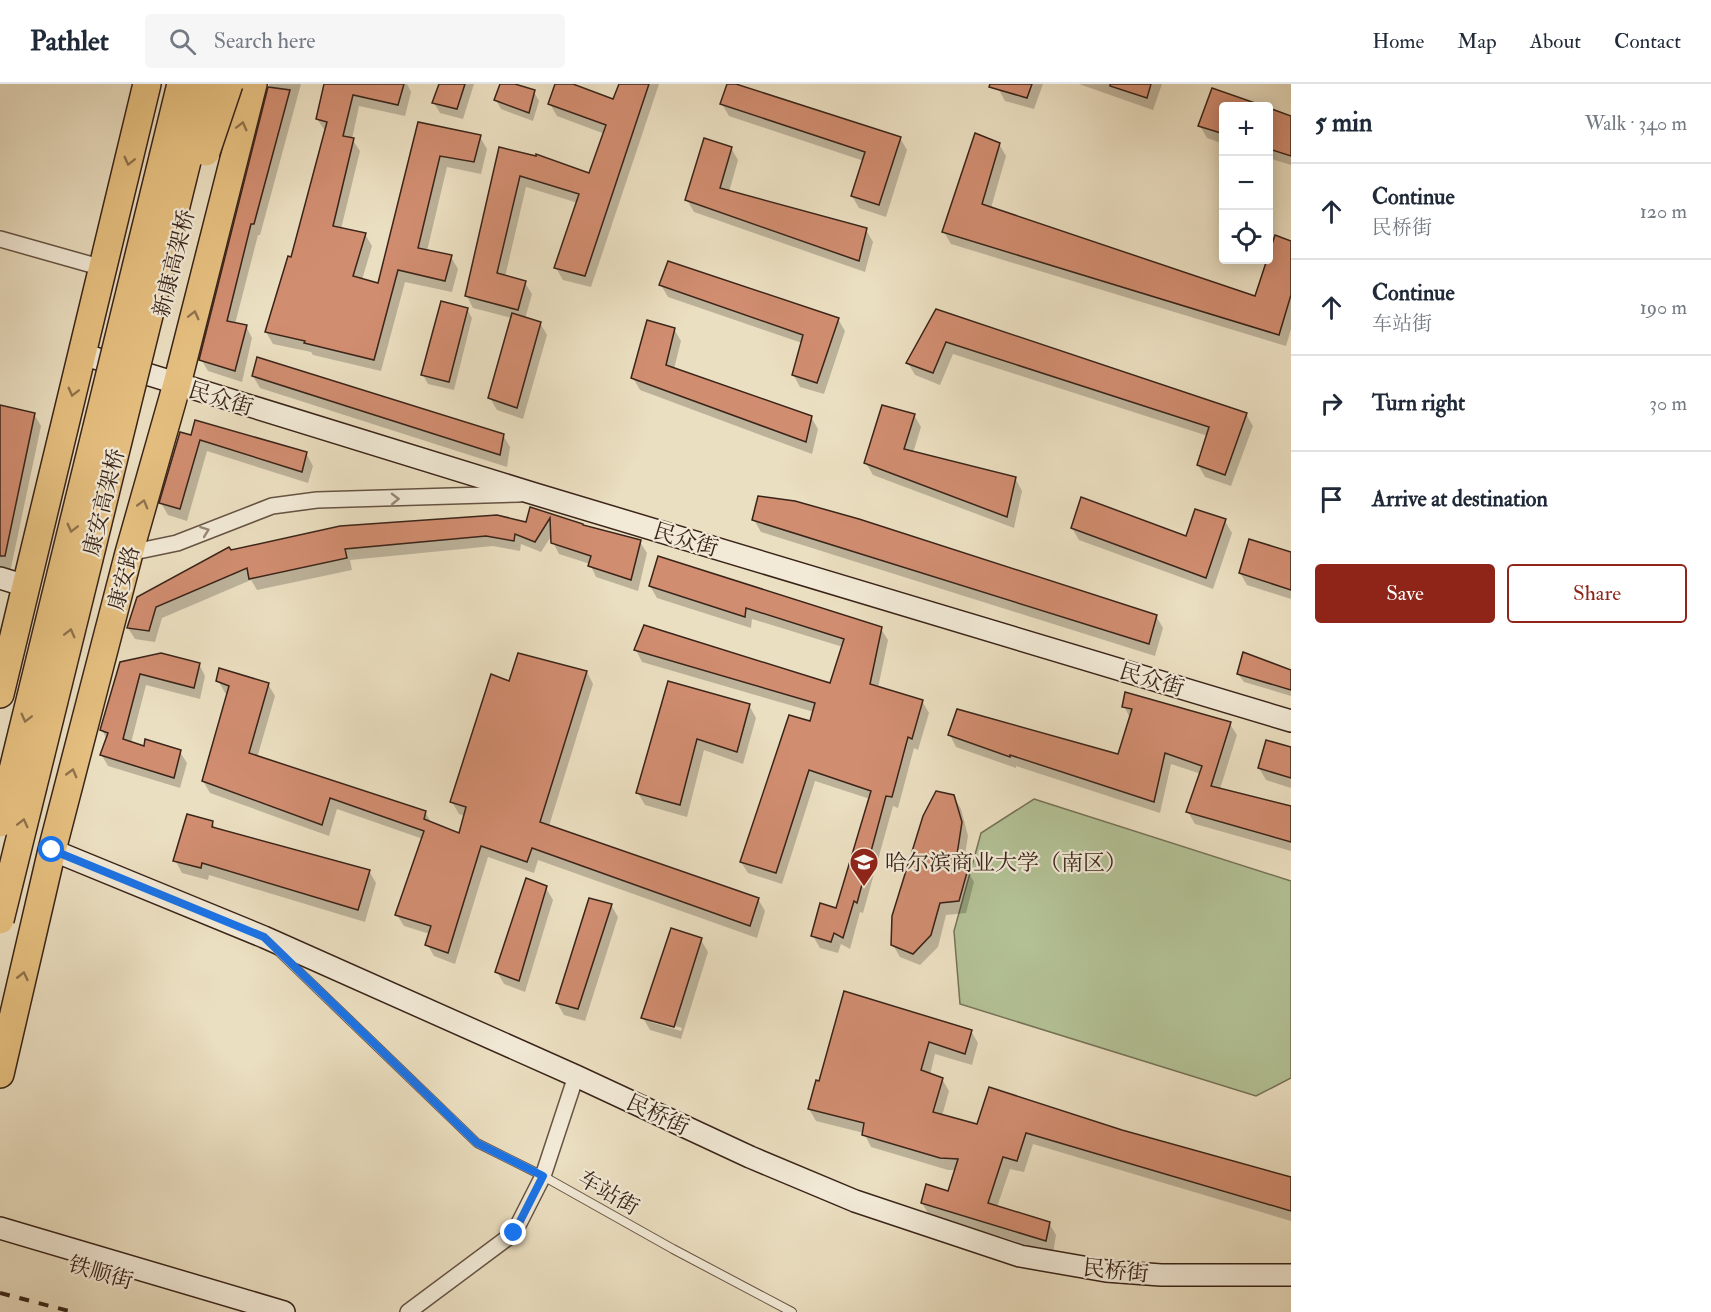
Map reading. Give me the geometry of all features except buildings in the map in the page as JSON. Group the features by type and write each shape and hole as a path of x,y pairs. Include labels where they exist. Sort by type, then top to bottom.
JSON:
{"highway":[{"path":"0,694 147,84"},
{"path":"106,440 112,321 144,189 162,84"},
{"name":"康安高架桥","path":"0,920 106,440 181,84"},
{"name":"康安高架桥","path":"0,823 206,84"},
{"name":"新康高架桥","path":"106,440 157,326 189,201 229,84"},
{"name":"康安路","path":"0,1074 52,850 129,553 177,384 253,84"}],"main road":[{"name":"民众街","path":"82,354 535,494 1291,721"},
{"path":"0,578 26,586"},
{"name":"民桥街","path":"52,850 264,937 576,1076 750,1157 855,1201 1020,1256 1106,1271 1161,1275 1291,1275"},
{"path":"0,1228 284,1312"},
{"name":"铁顺街","path":"0,1242 236,1312"}],"street":[{"path":"0,238 103,268"},
{"path":"129,553 177,543 272,506 317,500 535,494"},
{"path":"408,1312 514,1233 543,1176 576,1076"}],"lane":[{"name":"车站街","path":"264,937 477,1143 543,1176 792,1312"}],"green space":[{"path":"1034,799 1291,881 1291,1078 1256,1096 960,1004 954,931 981,833"}],"railway":[{"path":"0,1293 73,1312"}],"place":[{"name":"哈尔滨商业大学（南区）","path":"864,888"}],"route":[{"path":"52,850 264,937 477,1143 543,1176 514,1233"}]}
